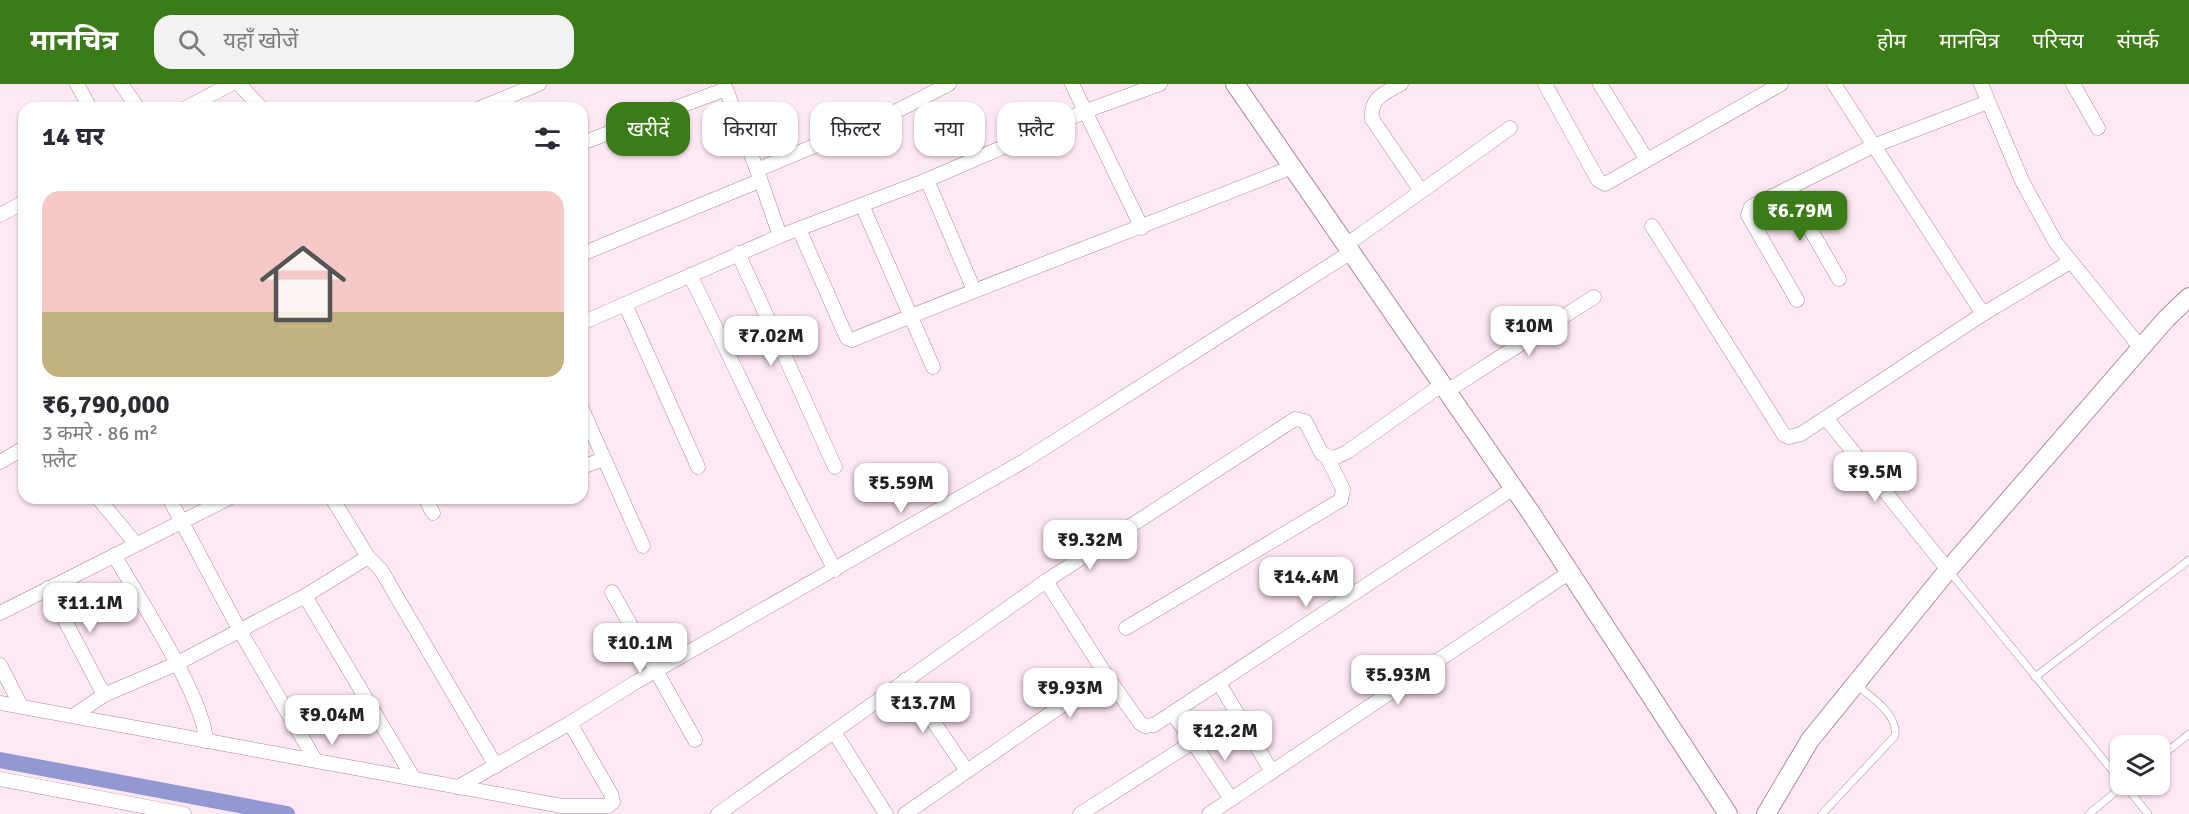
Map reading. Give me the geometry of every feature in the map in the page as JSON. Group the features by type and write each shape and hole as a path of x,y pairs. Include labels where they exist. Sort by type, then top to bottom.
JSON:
{"main road":[{"path":"1235,84 1514,488 1728,814"},
{"path":"1766,814 1810,740 1948,570 2141,348 2189,297"}],"street":[{"path":"77,84 87,102"},
{"path":"121,84 134,102"},
{"path":"197,102 231,84"},
{"path":"239,84 256,102"},
{"path":"495,102 539,84"},
{"path":"588,251 891,114 949,84"},
{"path":"1072,84 1142,228"},
{"path":"588,320 738,253 927,180 1086,111 1160,84"},
{"path":"1401,84 1376,99 1371,110 1372,119 1421,191"},
{"path":"1545,84 1602,183 1609,184 1781,84"},
{"path":"1600,84 1647,160"},
{"path":"1834,84 1983,314"},
{"path":"1981,84 2022,181 2056,243 2141,348"},
{"path":"2073,84 2098,128"},
{"path":"588,141 731,86 758,175 780,236"},
{"path":"1797,300 1748,215 1754,204 1874,146 1988,102"},
{"path":"458,787 1024,461 1349,248 1421,191 1510,128"},
{"path":"799,229 849,340 974,290 1142,228 1292,167"},
{"path":"927,180 974,290"},
{"path":"1787,189 1839,279"},
{"path":"862,204 933,367"},
{"path":"0,215 18,205"},
{"path":"1652,226 1784,435 1795,436 1983,314 2070,262"},
{"path":"738,253 835,466"},
{"path":"690,275 744,383 795,495 835,570"},
{"path":"1328,458 1334,458 1347,452 1445,388 1594,297"},
{"path":"625,304 698,467"},
{"path":"1826,417 1948,570"},
{"path":"718,814 1046,581 1295,419 1301,419 1308,425 1343,489 1341,500 1126,628"},
{"path":"588,423 643,546"},
{"path":"0,462 18,452"},
{"path":"588,465 604,459"},
{"path":"1046,581 1106,675 1145,726 1154,725 1514,488"},
{"path":"103,504 136,544"},
{"path":"172,504 240,631 314,758"},
{"path":"0,613 217,504"},
{"path":"336,504 368,557 381,570 496,766"},
{"path":"428,504 433,513"},
{"path":"114,555 176,664 204,720 206,741"},
{"path":"73,716 104,695 176,664 305,596 368,557"},
{"path":"1209,814 1570,572"},
{"path":"48,588 104,695"},
{"path":"612,592 695,740"},
{"path":"305,596 414,779"},
{"path":"0,665 21,706"},
{"path":"905,814 1106,675"},
{"path":"905,680 967,771"},
{"path":"1219,683 1272,772"},
{"path":"0,703 206,741 314,758 562,806 608,806 613,802 611,794 570,723"},
{"path":"1172,712 1231,799"},
{"path":"834,732 886,814"},
{"path":"1080,814 1193,742"},
{"path":"0,779 184,814"}],"lane":[{"path":"2035,677 2186,562 2189,571"},
{"path":"1948,570 2110,768"},
{"path":"1822,814 1895,736 1896,729 1891,716 1857,684"},
{"path":"2170,749 2189,734"},
{"path":"2089,814 2113,795"},
{"path":"2133,795 2148,814"}],"waterway":[{"path":"0,760 287,814"}]}
